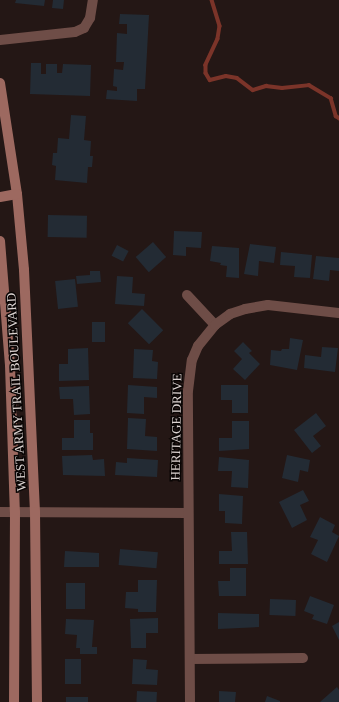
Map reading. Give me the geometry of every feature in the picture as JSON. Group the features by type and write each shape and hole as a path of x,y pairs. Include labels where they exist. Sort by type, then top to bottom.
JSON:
{"main road":[{"name":"WEST ARMY TRAIL BOULEVARD","path":"0,83 3,126 17,194 24,278 35,512 37,702"},
{"path":"0,197 17,194"},
{"name":"WEST ARMY TRAIL BOULEVARD","path":"0,241 10,364 15,512 14,702"}],"street":[{"path":"0,40 76,32 84,28 90,18 93,0"},
{"path":"187,295 215,325"},
{"name":"HERITAGE DRIVE","path":"190,702 188,513 189,376 192,360 198,346 215,325 230,314 259,306 339,313"},
{"path":"0,512 188,513"},
{"path":"190,659 303,658"}],"building":[{"path":"16,0 45,0 44,6 15,3"},
{"path":"53,0 64,0 63,9 52,8"},
{"path":"120,14 149,15 145,89 137,89 137,101 106,99 107,90 117,91 117,87 113,86 114,69 123,70 124,62 116,62 117,33 127,34 127,24 119,24"},
{"path":"31,63 41,63 41,74 46,74 46,64 57,64 57,73 62,73 63,64 91,65 90,96 30,94"},
{"path":"71,115 86,116 84,140 91,141 90,156 93,156 92,167 88,167 87,183 55,180 56,166 52,165 53,153 57,153 58,138 69,139"},
{"path":"48,215 87,216 87,238 48,237"},
{"path":"174,231 202,232 201,248 186,247 186,256 173,255"},
{"path":"153,242 166,257 149,272 136,257"},
{"path":"250,244 276,247 274,263 259,261 258,276 244,274"},
{"path":"117,245 129,251 123,262 112,256"},
{"path":"212,246 239,248 239,278 226,277 227,266 210,261"},
{"path":"281,252 312,255 310,278 294,277 295,266 280,265"},
{"path":"316,256 339,258 339,271 330,270 329,281 313,279"},
{"path":"90,271 100,271 101,282 77,284 76,276 90,275"},
{"path":"117,276 133,277 132,293 145,294 144,306 115,304"},
{"path":"75,279 78,307 58,309 55,281"},
{"path":"142,309 163,330 149,344 128,323"},
{"path":"92,322 105,322 105,342 92,342"},
{"path":"290,338 303,340 297,370 270,365 271,350 281,351 282,349 289,349"},
{"path":"243,342 252,351 249,353 260,364 245,380 233,369 242,359 234,351"},
{"path":"322,347 338,348 335,372 304,368 305,355 321,357"},
{"path":"88,348 89,380 59,381 59,364 68,364 68,349"},
{"path":"134,349 153,350 152,361 158,362 157,379 133,378"},
{"path":"128,385 157,387 157,398 144,397 144,414 127,413"},
{"path":"221,385 248,385 248,413 232,413 232,400 221,400"},
{"path":"89,386 90,414 74,415 73,399 60,399 59,387"},
{"path":"316,413 326,426 313,436 321,446 312,453 294,430"},
{"path":"128,418 146,419 145,436 157,437 157,451 127,449"},
{"path":"74,420 90,420 90,433 93,433 93,450 62,450 62,438 74,438"},
{"path":"232,421 249,421 249,449 219,451 219,438 232,438"},
{"path":"92,455 93,460 104,459 105,476 63,475 62,456"},
{"path":"287,455 310,460 308,472 300,470 298,482 282,478"},
{"path":"219,457 249,460 248,488 231,487 232,471 218,471"},
{"path":"127,458 158,460 157,477 115,475 116,462 127,463"},
{"path":"303,490 309,501 300,505 307,520 292,528 279,502"},
{"path":"219,494 243,496 242,524 225,523 225,511 219,511"},
{"path":"320,517 335,525 332,532 339,536 327,562 311,554 318,540 310,537"},
{"path":"231,532 247,532 248,564 219,564 219,551 232,551"},
{"path":"120,549 158,552 156,568 119,565"},
{"path":"65,551 99,553 99,567 64,567"},
{"path":"230,568 246,568 246,596 219,596 218,581 230,581"},
{"path":"138,580 157,580 156,612 138,612 138,609 125,608 126,592 138,592"},
{"path":"66,583 85,583 85,609 66,609"},
{"path":"310,596 334,605 327,624 312,619 314,615 304,611"},
{"path":"270,599 296,600 295,616 269,615"},
{"path":"218,613 259,614 259,627 218,629"},
{"path":"158,618 158,633 146,633 146,648 131,648 130,619"},
{"path":"66,619 94,620 92,647 97,647 97,654 80,654 80,648 76,648 77,635 65,634"},
{"path":"339,622 339,640 332,626"},
{"path":"65,659 81,659 81,684 65,684"},
{"path":"133,659 147,660 146,669 158,670 157,685 132,684"},
{"path":"337,687 339,690 339,702 320,702"},
{"path":"137,691 157,692 156,702 136,702"},
{"path":"219,691 236,692 235,702 219,702"},
{"path":"267,696 280,701 280,702 265,702"},
{"path":"66,697 88,697 88,702 66,702"}],"waterway":[{"path":"212,0 220,26 218,39 206,65 206,73 210,80 226,76 237,78 253,90 266,86 282,88 309,85 331,98 336,116 339,118"}]}
